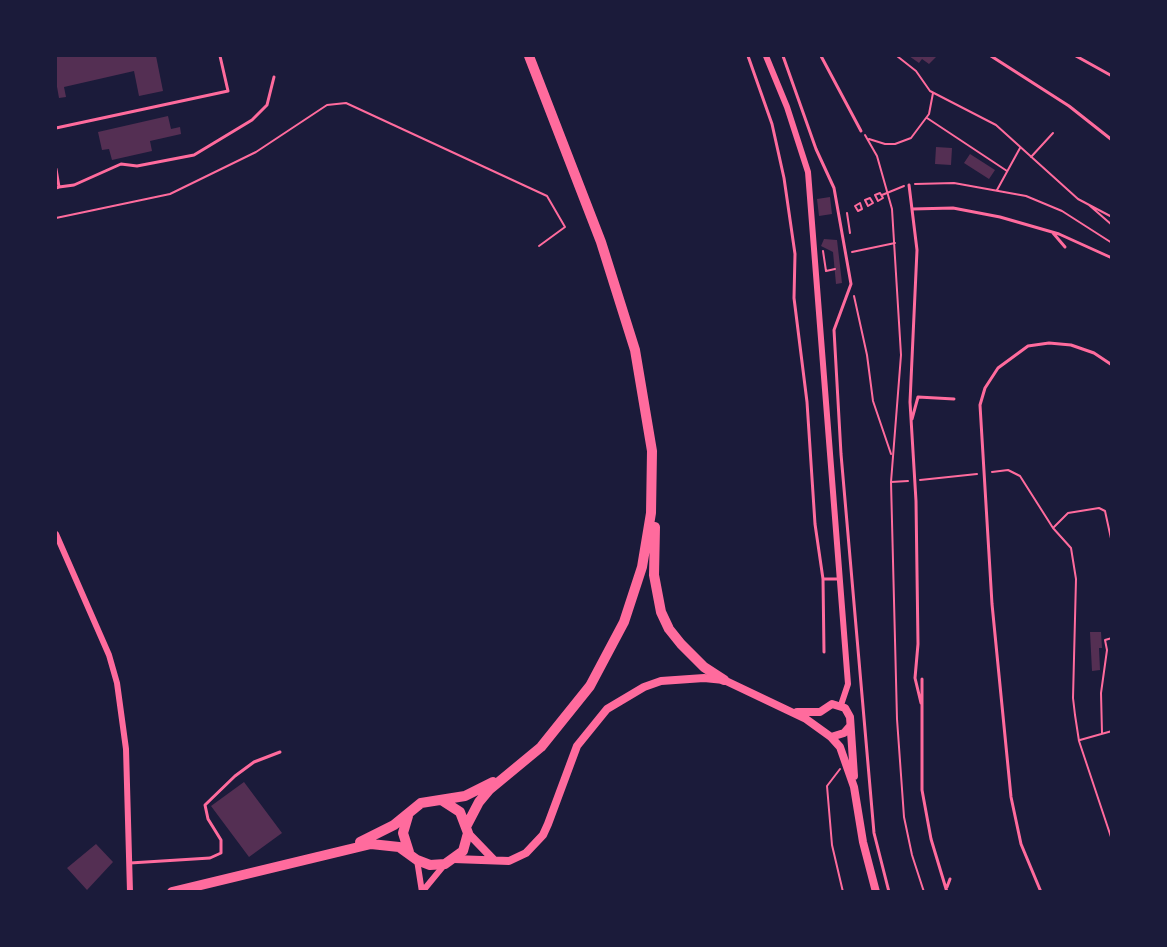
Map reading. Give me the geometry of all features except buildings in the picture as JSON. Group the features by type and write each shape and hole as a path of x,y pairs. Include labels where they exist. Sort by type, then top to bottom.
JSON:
{"highway":[{"path":"529,56 601,242 628,325 641,376 649,427 654,575 661,612 681,644 704,667 723,680"},
{"path":"172,891 252,874 344,849 381,844 397,846 430,865 450,862 463,851 467,829 479,802 504,776 556,730 590,686 612,649 624,622 642,567 649,536 652,488"},
{"path":"344,849 385,831 421,803 465,796 504,776"},
{"path":"443,801 460,812 467,829"},
{"path":"408,814 403,833 413,856"}],"street":[{"path":"766,56 788,107 808,172 848,684 841,705"},
{"path":"56,534 105,645 117,683 126,749 130,891"},
{"path":"422,891 450,862 518,858 526,853 543,835 577,746 607,710 644,687 661,681 687,678 723,680 820,728 831,736 844,755 854,787"},
{"path":"785,709 811,714 820,712 832,704 841,705 849,712 854,787 863,842 876,891"},
{"path":"820,712 820,728"},
{"path":"831,736 844,734 850,726"},
{"path":"467,829 494,860"},
{"path":"413,856 422,891"}],"lane":[{"path":"56,128 228,90 220,56"},
{"path":"748,56 772,124 784,178 795,254 794,298 807,402 815,524 823,579 824,652"},
{"path":"783,56 816,149 834,188 851,284 834,330 841,454 873,822 889,891"},
{"path":"821,56 861,131"},
{"path":"991,56 1069,106 1112,140"},
{"path":"1076,56 1112,76"},
{"path":"56,169 57,188 74,185 121,164 137,166 194,155 252,120 267,105 274,77"},
{"path":"909,185 917,250 911,423 916,501 918,644 915,678 921,704"},
{"path":"912,209 953,208 1000,217 1052,232 1112,258"},
{"path":"1052,232 1065,247"},
{"path":"1041,891 1021,844 1011,797 992,604 980,405 986,388 998,368 1028,346 1049,343 1071,345 1095,353 1112,365"},
{"path":"911,423 918,397 954,399"},
{"path":"823,579 838,579"},
{"path":"922,679 922,790 931,839 947,890"},
{"path":"130,863 210,858 221,853 221,840 208,819 205,805 235,776 254,762 280,752"},
{"path":"947,890 950,879"}],"path":[{"path":"897,56 916,71 933,93 985,118 1072,194 1112,217"},
{"path":"866,137 885,144 903,142 918,131 927,118 933,93"},
{"path":"56,218 170,194 256,152 327,105 346,104 547,196 565,227 538,246"},
{"path":"927,118 1007,171"},
{"path":"861,131 877,156 889,192 895,243 901,355 891,482 897,719 904,817 912,855 924,891"},
{"path":"1031,157 1053,133"},
{"path":"997,190 1020,147"},
{"path":"840,216 856,208 858,211 866,203 868,206 873,203 875,195 880,193 882,195 909,185 937,182 997,190 1026,196 1052,205 1112,243"},
{"path":"1089,205 1112,225"},
{"path":"852,252 895,243"},
{"path":"851,284 867,355 873,401 892,457"},
{"path":"891,482 1008,470 1020,476 1053,528 1071,548 1075,561 1073,698 1079,741 1112,840"},
{"path":"1053,528 1068,513 1099,508 1105,511 1112,543"},
{"path":"1102,733 1101,693 1107,650 1105,640 1112,638"},
{"path":"1079,741 1112,731"},
{"path":"838,770 827,786 832,845 843,891"}]}
